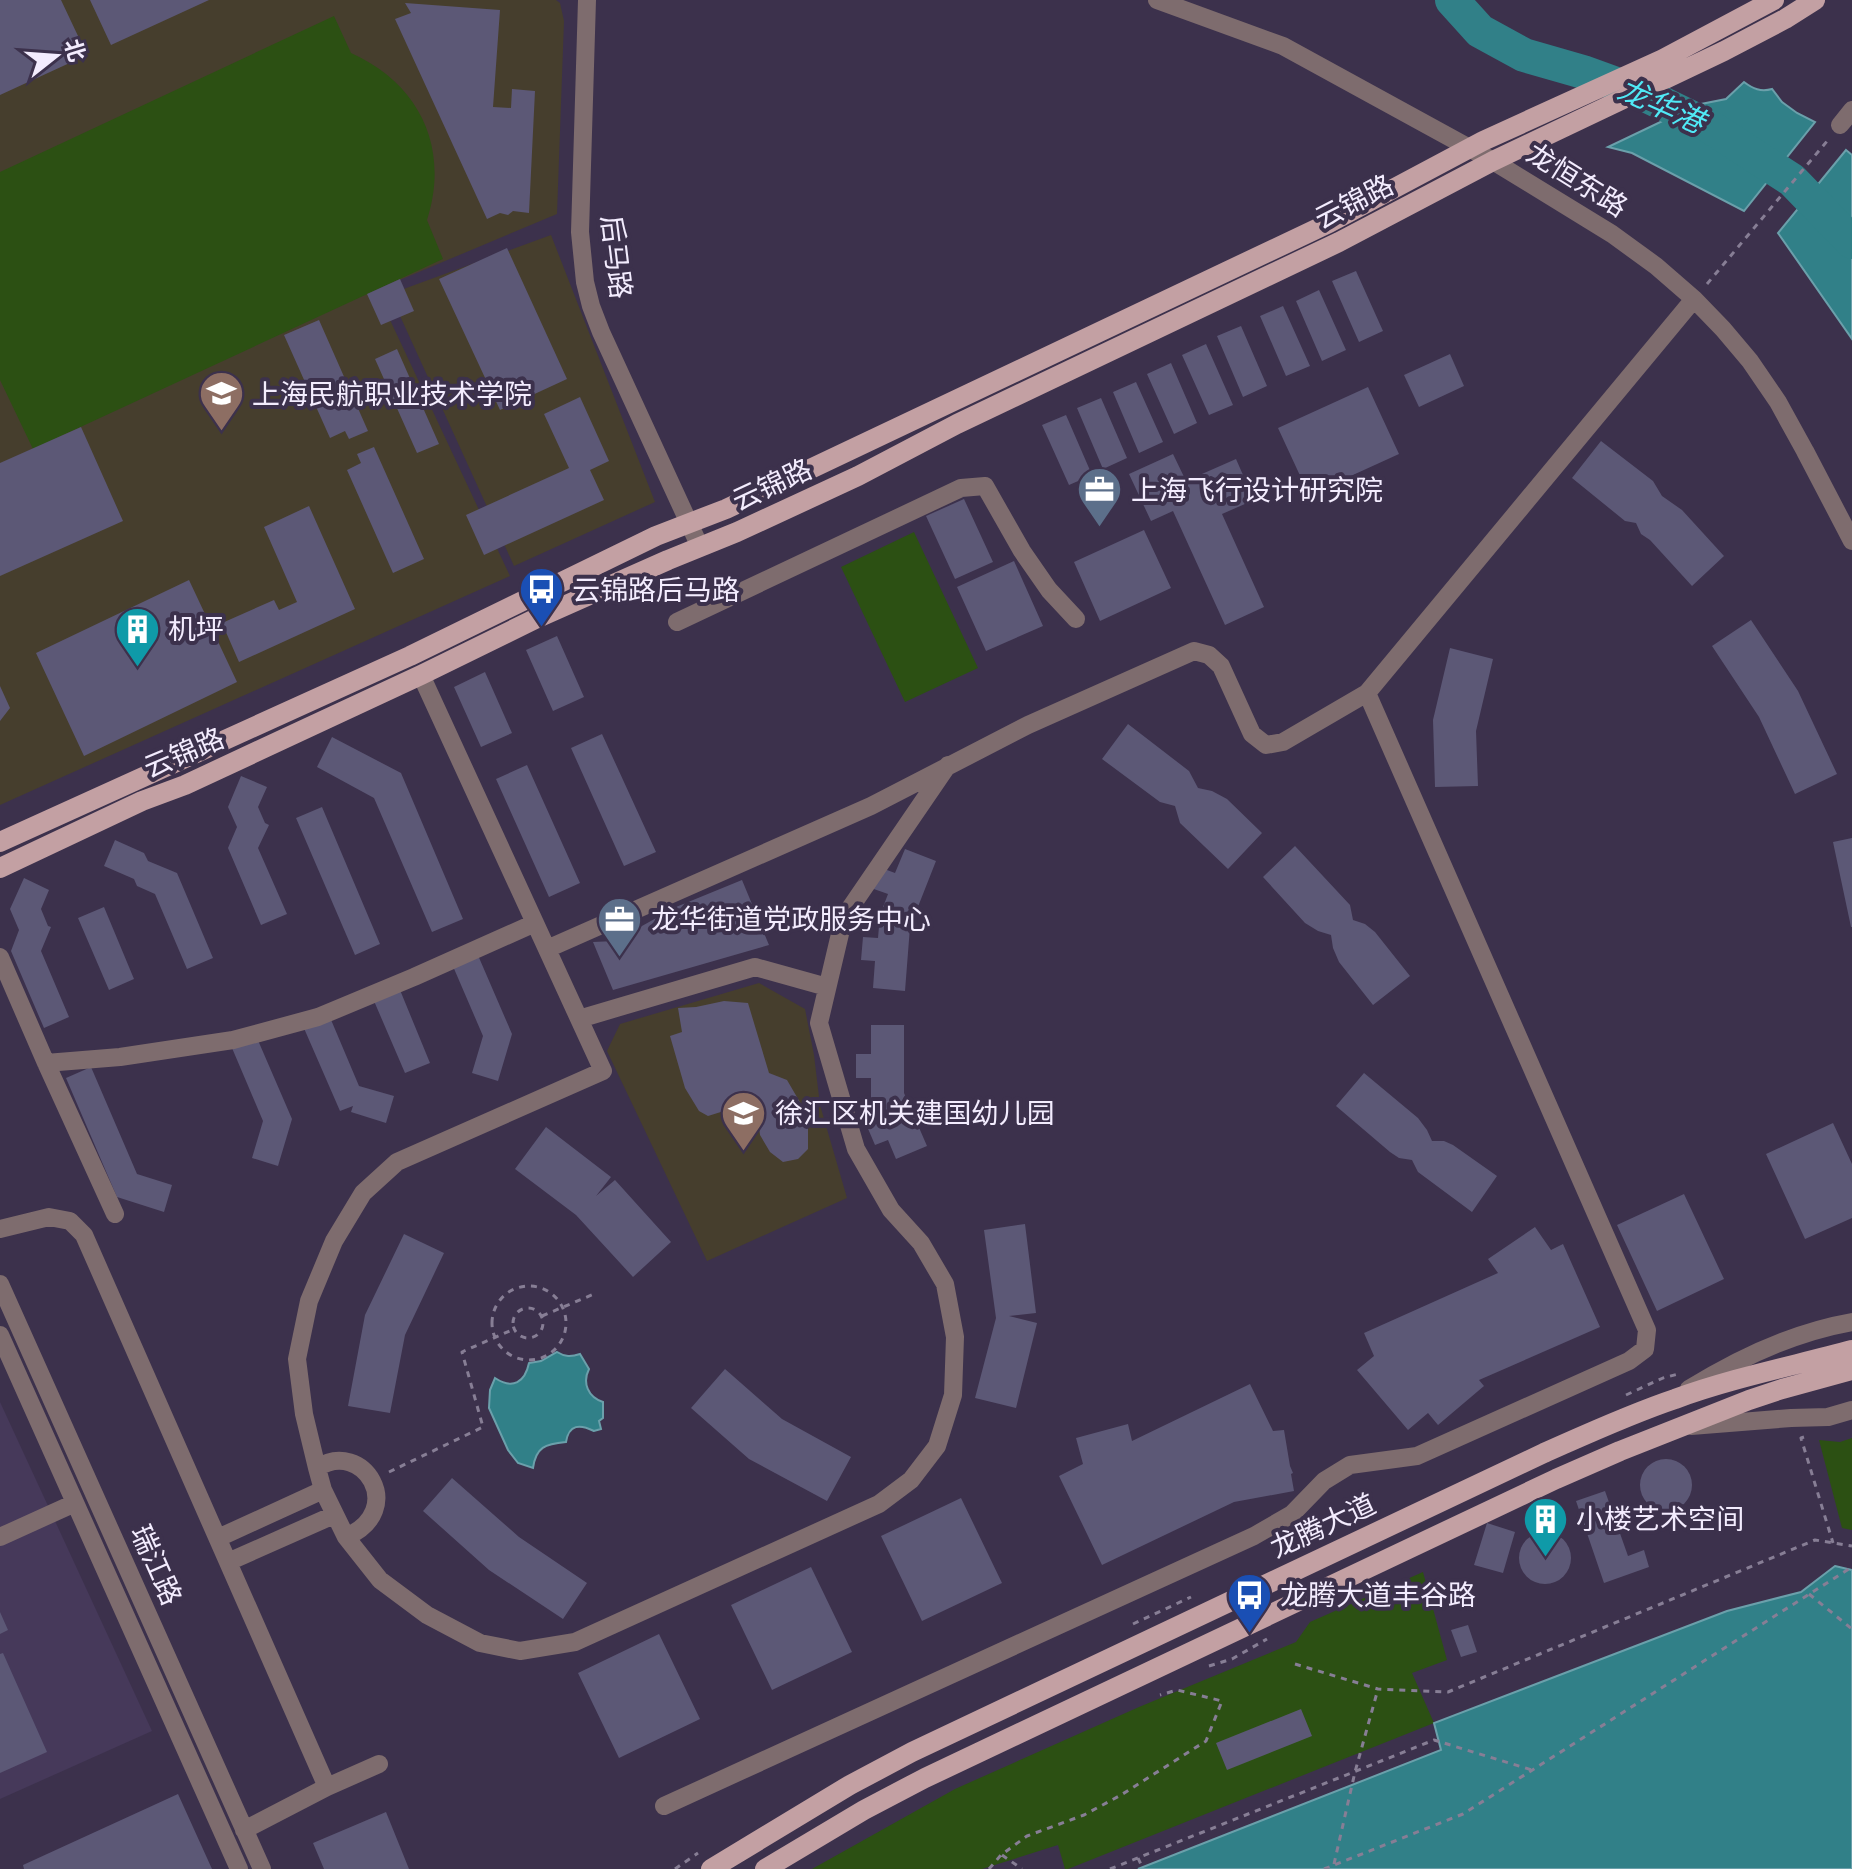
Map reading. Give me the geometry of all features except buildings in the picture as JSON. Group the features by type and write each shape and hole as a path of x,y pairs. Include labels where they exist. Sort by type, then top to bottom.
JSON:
{"main road":[{"name":"云锦路","path":"0,842 410,656 656,536 726,509 1329,223 1470,148 1663,59 1774,0"},
{"name":"云锦路","path":"0,868 142,801 185,785 535,619 858,476 957,424 1339,242 1493,161 1724,51 1815,0"},
{"name":"龙腾大道","path":"711,1869 850,1785 912,1752 1544,1453 1675,1399 1852,1350"},
{"name":"龙腾大道","path":"765,1869 864,1810 994,1745 1556,1479 1782,1389 1852,1370"}],"street":[{"name":"后马路","path":"587,0 580,232 585,282 601,332 700,547"},
{"name":"龙恒东路","path":"1157,0 1283,46 1493,161 1612,234 1656,266 1694,299 1750,361 1778,402 1852,541"},
{"path":"1840,125 1852,110"},
{"path":"547,949 871,806 1028,725 1194,651 1209,655 1221,666 1252,734 1266,745 1283,742 1367,693 1694,299"},
{"path":"677,622 961,488 985,486 1022,551 1049,590 1076,619"},
{"path":"421,675 603,1071 397,1162 363,1193 334,1241 309,1301 297,1359 304,1414 323,1490 346,1537 380,1580 427,1615 480,1643 520,1651 575,1642 879,1504 911,1480 937,1446 953,1395 955,1337 945,1284 921,1243 891,1210 856,1149 819,1023 844,917 948,765"},
{"path":"664,1806 1254,1536 1292,1514 1324,1481 1350,1465 1417,1456 1629,1361 1645,1349 1647,1330 1367,693"},
{"path":"46,1063 120,1057 233,1040 318,1017 535,923"},
{"path":"0,957 115,1214"},
{"path":"579,1019 755,967 827,987"},
{"path":"0,1229 49,1217 70,1221 84,1235 327,1787"},
{"name":"瑞江路","path":"0,1284 262,1869"},
{"path":"1675,1399 1715,1373 1762,1350 1813,1331 1852,1322"},
{"name":"瑞江路","path":"0,1335 239,1869"},
{"path":"1685,1426 1828,1417 1852,1410"},
{"path":"317,1468 336,1461 348,1462 360,1467 375,1487 375,1512 369,1523 346,1537"},
{"path":"218,1538 323,1490"},
{"path":"0,1537 75,1503"},
{"path":"228,1562 334,1515"},
{"path":"244,1830 379,1764"}],"path":[{"path":"1694,299 1840,125"},
{"path":"532,1286 545,1290 562,1307 566,1320 565,1332 560,1344 551,1353 540,1359 528,1360 517,1358 498,1344 492,1321 495,1310 509,1292 532,1286"},
{"path":"541,1317 594,1294"},
{"path":"532,1308 541,1317 541,1329 530,1338 521,1336 514,1329 515,1315 522,1309 532,1308"},
{"path":"371,1481 483,1427 462,1352 514,1329"},
{"path":"1801,1438 1833,1543"},
{"path":"1295,1664 1378,1689 1448,1692 1815,1540 1852,1546"},
{"path":"1324,1869 1463,1814 1852,1567"},
{"path":"1809,1594 1852,1629"},
{"path":"1333,1865 1378,1689"},
{"path":"989,1869 1001,1855 1027,1836 1084,1815 1206,1741 1222,1701 1177,1690 1160,1695"},
{"path":"1110,1869 1434,1740 1532,1770"},
{"path":"1001,1855 1022,1869"},
{"path":"1138,1858 1143,1869"}],"shaded area":[{"name":"上海民航职业技术学院","path":"0,0 556,0 560,3 564,21 557,214 376,290 510,576 0,805"},
{"path":"334,16 351,53 395,82 424,121 435,168 427,220 443,259 33,449 0,380 0,172"},
{"path":"1744,82 1757,89 1772,89 1782,102 1815,122 1744,211 1632,153 1608,147 1696,105 1726,99"},
{"path":"1846,150 1852,155 1852,339 1778,233"},
{"path":"551,235 655,502 514,566 390,294"},
{"path":"914,532 978,668 905,702 841,567"},
{"name":"徐汇区机关建国幼儿园","path":"759,983 805,1009 820,1105 847,1198 707,1261 607,1051 620,1024"},
{"path":"557,1352 568,1356 580,1354 589,1369 586,1379 588,1389 603,1402 603,1418 599,1421 601,1429 572,1429 566,1442 552,1444 539,1451 533,1468 518,1463 508,1450 489,1408 490,1390 495,1378 513,1384 525,1375 529,1363 541,1361"},
{"path":"0,1402 152,1731 0,1799"},
{"path":"1852,1438 1852,1530 1842,1528 1819,1440 1840,1442"},
{"path":"1835,1566 1852,1570 1852,1869 1138,1869 1441,1750 1434,1723 1727,1611 1801,1592"},
{"path":"1423,1572 1447,1660 1412,1673 1434,1723 1068,1869 1065,1869 1058,1845 982,1869 812,1869 955,1789 1139,1707 1296,1642 1310,1622"}],"waterway":[{"name":"龙华港","path":"1452,0 1480,31 1524,55 1641,93 1707,125 1792,180 1852,242"}],"place":[{"name":"上海民航职业技术学院","path":"221,433"},
{"name":"上海飞行设计研究院","path":"1100,529"},
{"name":"云锦路后马路","path":"541,629"},
{"name":"机坪","path":"137,668"},
{"name":"龙华街道党政服务中心","path":"620,958"},
{"name":"徐汇区机关建国幼儿园","path":"744,1152"},
{"name":"小楼艺术空间","path":"1545,1558"},
{"name":"龙腾大道丰谷路","path":"1249,1634"}]}
